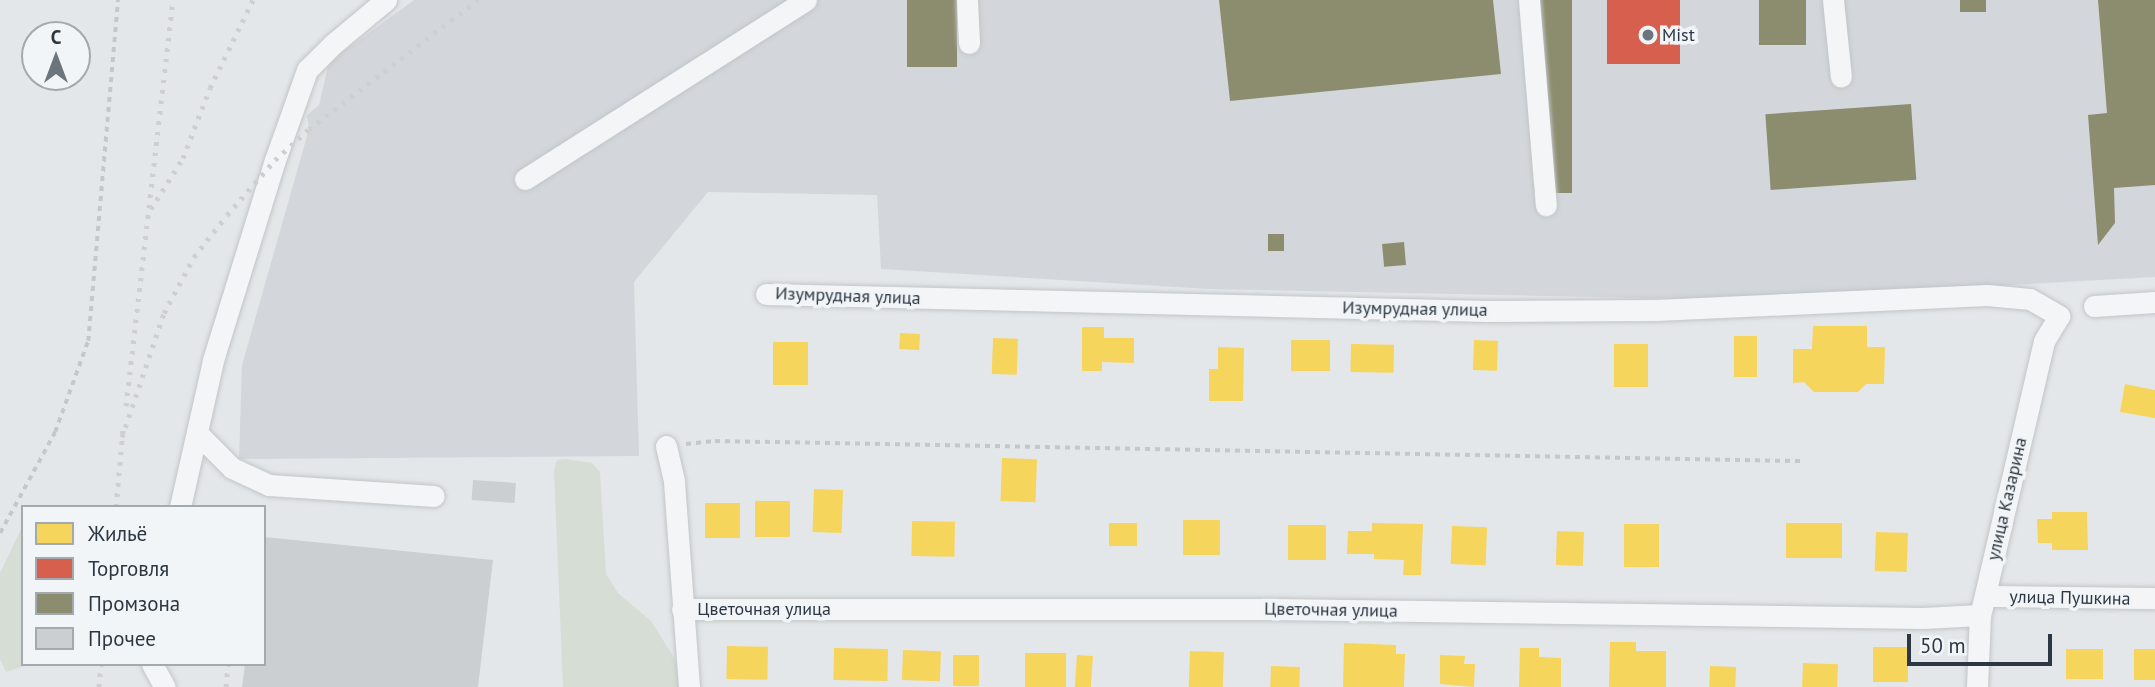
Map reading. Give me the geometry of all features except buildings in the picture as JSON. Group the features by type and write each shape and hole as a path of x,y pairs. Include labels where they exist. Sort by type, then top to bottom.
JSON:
{"street":[{"path":"180,505 214,360 275,160 307,70 333,44 386,0"},
{"path":"525,179 806,0"},
{"path":"967,0 969,43"},
{"path":"1528,0 1546,205"},
{"path":"1833,0 1841,77"},
{"name":"Изумрудная улица","path":"766,294 1489,311 1656,310 1987,295 2030,299 2059,316"},
{"path":"2094,306 2155,302"},
{"name":"улица Казарина","path":"1977,687 1982,606 2044,341 2059,316"},
{"path":"197,433 232,468 269,485 433,496"},
{"path":"666,446 674,482 689,687"},
{"name":"улица Пушкина","path":"1982,606 2155,598"},
{"name":"Цветочная улица","path":"682,609 1258,609 1923,618 1982,606"},
{"path":"153,666 165,687"}],"path":[{"path":"0,533 55,432 88,341 118,0"},
{"path":"666,446 715,441 1801,461"}],"shaded area":[{"path":"414,0 2155,0 2155,277 1737,300 1209,289 881,269 877,195 708,192 634,282 639,456 239,459 242,365 309,129 307,115 319,105 329,62"},
{"path":"557,460 592,463 600,472 606,574 618,593 651,621 675,659 679,687 563,687 554,471"},
{"path":"21,529 21,666 24,666 6,672 0,659 0,573"}],"railway":[{"path":"126,406 173,0"},
{"path":"151,209 183,158 210,88 253,0"},
{"path":"122,437 164,313 194,257 227,215 275,160 309,129 478,0"},
{"path":"116,505 123,430"},
{"path":"99,687 101,666"},
{"path":"226,687 228,666"}],"place":[{"name":"Mist","path":"1648,35"}]}
